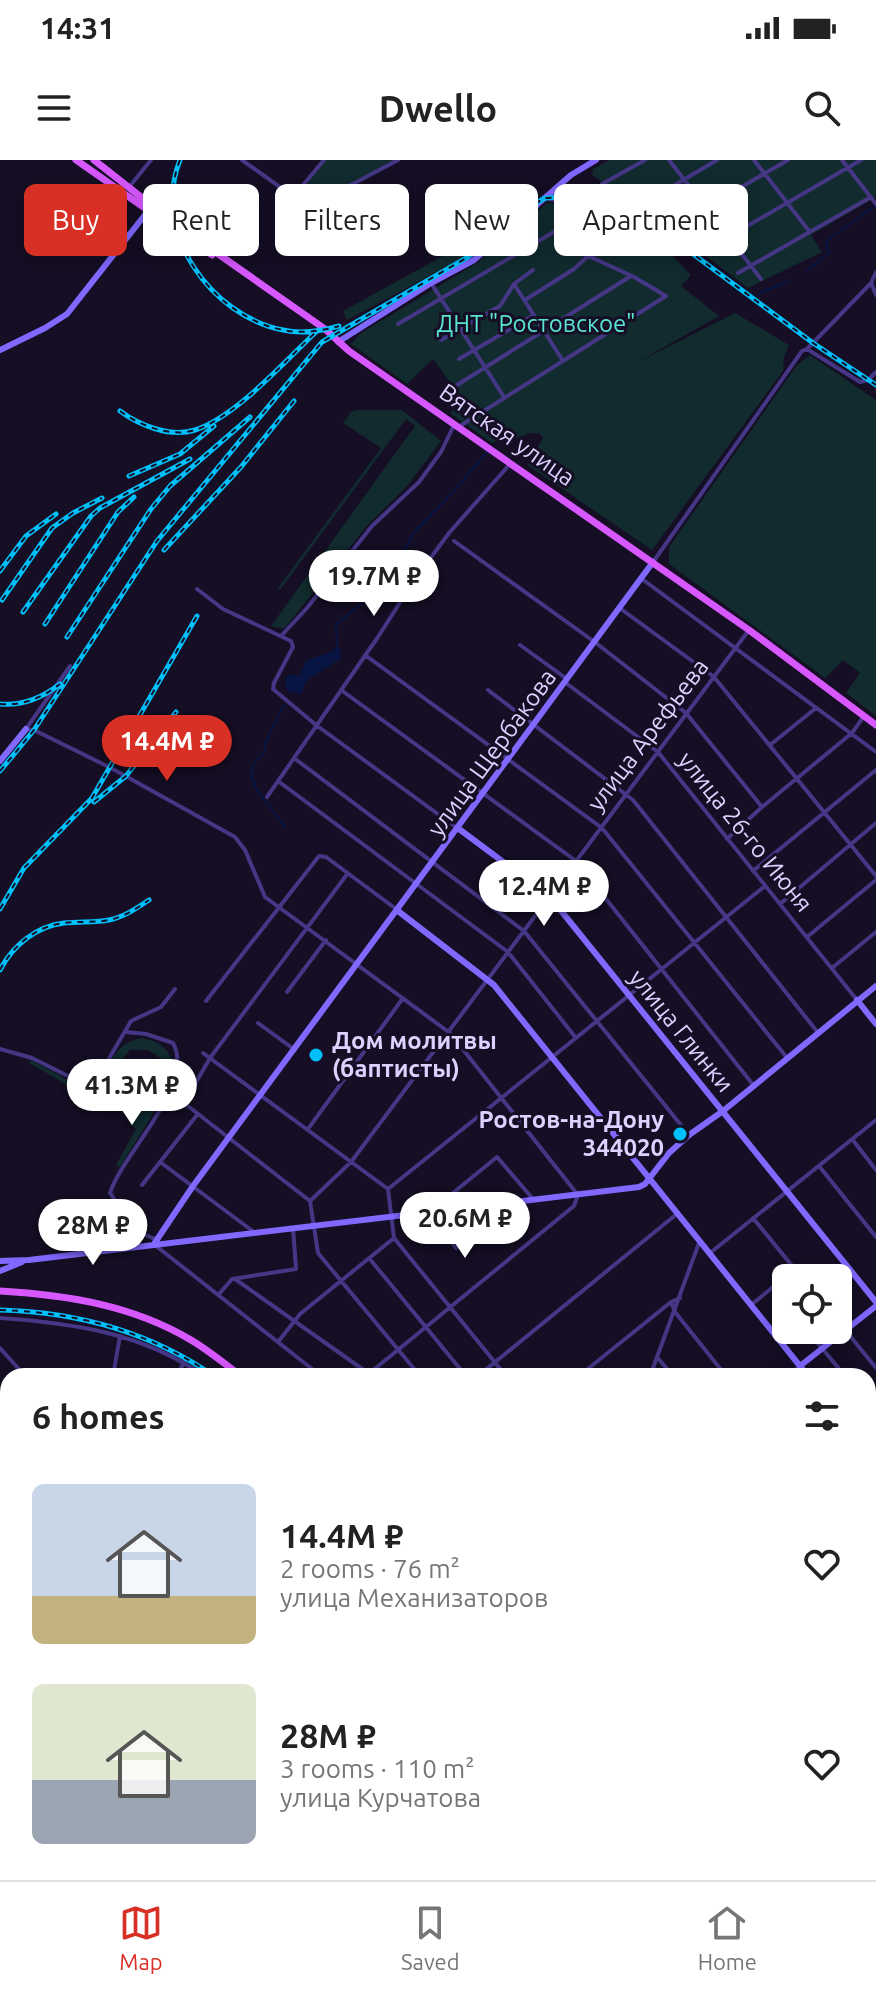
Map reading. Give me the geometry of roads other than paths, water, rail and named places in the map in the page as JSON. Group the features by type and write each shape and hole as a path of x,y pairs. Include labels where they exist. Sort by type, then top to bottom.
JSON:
{"main road":[{"path":"76,160 110,184"},
{"name":"Вятская улица","path":"94,160 143,198"},
{"path":"127,190 130,186"},
{"path":"127,196 143,204"},
{"name":"Вятская улица","path":"220,256 749,630 876,725"},
{"path":"0,1294 44,1298 116,1311 176,1335 226,1368"}],"street":[{"path":"130,186 151,160"},
{"path":"242,160 276,184"},
{"path":"306,184 324,160"},
{"path":"384,160 390,164"},
{"path":"353,184 398,160"},
{"path":"338,342 431,283 474,260 571,175 596,160"},
{"path":"602,184 645,160"},
{"path":"669,160 688,184"},
{"path":"676,184 717,160"},
{"path":"754,160 809,231"},
{"path":"746,184 788,160"},
{"path":"842,160 876,204"},
{"path":"748,224 861,160"},
{"path":"738,273 871,197"},
{"path":"545,198 554,198"},
{"path":"127,209 136,203"},
{"path":"127,236 143,214"},
{"path":"398,324 554,232"},
{"path":"0,350 67,314 112,256"},
{"path":"197,589 223,609 281,636 372,526 419,482 458,425 666,296 589,256 525,300"},
{"path":"744,256 761,279"},
{"path":"441,340 500,306 514,284 533,270"},
{"name":"улица Щербакова","path":"155,1242 193,1186 621,609 802,351 871,283 876,272"},
{"path":"457,385 632,276"},
{"path":"431,283 504,397"},
{"path":"871,283 876,295"},
{"path":"514,284 563,361"},
{"path":"459,359 534,315"},
{"path":"807,349 860,382 868,380 876,372"},
{"path":"267,797 447,536 511,462"},
{"path":"454,541 596,643 686,713 762,807"},
{"path":"642,579 876,752"},
{"path":"621,609 714,677 876,878 806,937"},
{"name":"улица Арефьева","path":"310,1201 351,1162 749,630"},
{"name":"улица Глинки","path":"281,636 293,644 273,687 316,725 550,897 788,1190 876,1304"},
{"name":"улица 26-го Июня","path":"520,645 658,752 876,1024"},
{"path":"365,655 602,828 788,1059"},
{"path":"0,761 70,666"},
{"path":"341,690 576,861 754,1086"},
{"path":"488,690 627,795 819,1034"},
{"path":"770,745 816,708"},
{"path":"727,839 852,733 864,716"},
{"path":"26,729 34,730 111,768 235,837 251,863 261,892 277,908 308,926 450,1033 578,1195"},
{"path":"294,758 524,931 689,1135"},
{"path":"753,871 876,770"},
{"path":"278,781 508,952 576,1038"},
{"path":"779,904 876,823"},
{"path":"206,1001 319,856 326,857 488,979 800,1366"},
{"path":"348,873 210,1058 184,1101 197,1115 310,1201 318,1253 413,1368"},
{"path":"388,1189 765,886"},
{"path":"831,968 876,932"},
{"path":"287,992 326,940"},
{"path":"0,1261 639,1187 689,1135 723,1111 876,986"},
{"path":"0,1049 32,1058 86,1085 97,1079 131,1021 161,1007 175,989"},
{"path":"307,1129 403,998"},
{"path":"258,1023 295,1050"},
{"path":"126,1032 146,1034 173,1043 178,1059 168,1095 110,1193 136,1231 155,1242 311,1368"},
{"path":"203,1053 388,1189 394,1238 499,1368"},
{"path":"142,1185 197,1115"},
{"path":"710,1253 876,1120"},
{"path":"852,1139 876,1170"},
{"path":"434,1211 497,1157 533,1199"},
{"path":"160,1162 254,1232"},
{"path":"819,1166 876,1237"},
{"path":"375,1368 574,1206 578,1195"},
{"path":"434,1211 456,1248 492,1220 501,1203"},
{"path":"488,1368 678,1213"},
{"path":"753,1218 791,1264"},
{"path":"218,1295 235,1279 296,1269 293,1228"},
{"path":"278,1342 295,1320 394,1238"},
{"path":"653,1368 700,1241"},
{"path":"369,1258 459,1368"},
{"path":"0,1271 29,1260"},
{"path":"235,1279 358,1368"},
{"path":"751,1305 772,1288"},
{"path":"589,1368 680,1298"},
{"path":"671,1302 675,1312 720,1368"},
{"path":"852,1324 876,1304"},
{"path":"0,1318 50,1322 120,1336 193,1368"},
{"path":"114,1368 120,1336"},
{"path":"852,1339 876,1368"},
{"path":"819,1344 838,1368"},
{"path":"798,1368 827,1344"},
{"path":"0,1348 18,1368"},
{"path":"657,1357 666,1368"},
{"path":"181,1368 184,1362"}],"waterway":[{"path":"807,271 829,253 826,241 875,206"},
{"path":"758,295 790,280"},
{"path":"337,647 336,624 361,604 375,572 396,559 413,533 487,452"},
{"path":"284,705 266,741 264,753 254,763 251,775 257,790 286,828"}],"railway":[{"path":"180,160 173,187 174,215 181,242 194,267 211,289 232,308 257,322 283,330 297,332 339,326"},
{"path":"0,771 34,730 157,541 322,342 468,257 526,209 545,198 581,196 635,211 813,343 876,385"},
{"path":"120,411 155,429 175,432 195,430 243,401 318,330"},
{"path":"164,550 241,467 294,401"},
{"path":"67,637 151,509 170,486 250,417"},
{"path":"129,476 180,454 214,426"},
{"path":"23,612 91,516 100,508 190,459"},
{"path":"45,624 118,512 134,497"},
{"path":"2,600 52,528 102,498"},
{"path":"0,571 26,536 56,514"},
{"path":"0,909 24,868 92,798 197,616"},
{"path":"0,704 32,700 60,684"},
{"path":"94,802 126,776 176,712"},
{"path":"0,970 19,945 44,928 64,923 115,919 149,900"},
{"path":"0,1310 57,1315 112,1327 165,1347 201,1368"}],"place":[{"name":"Дом молитвы (баптисты)","path":"316,1055"},
{"name":"Ростов-на-Дону 344020","path":"680,1134"}],"park label":[{"name":"ДНТ \"Ростовское\"","path":"536,324"}]}
